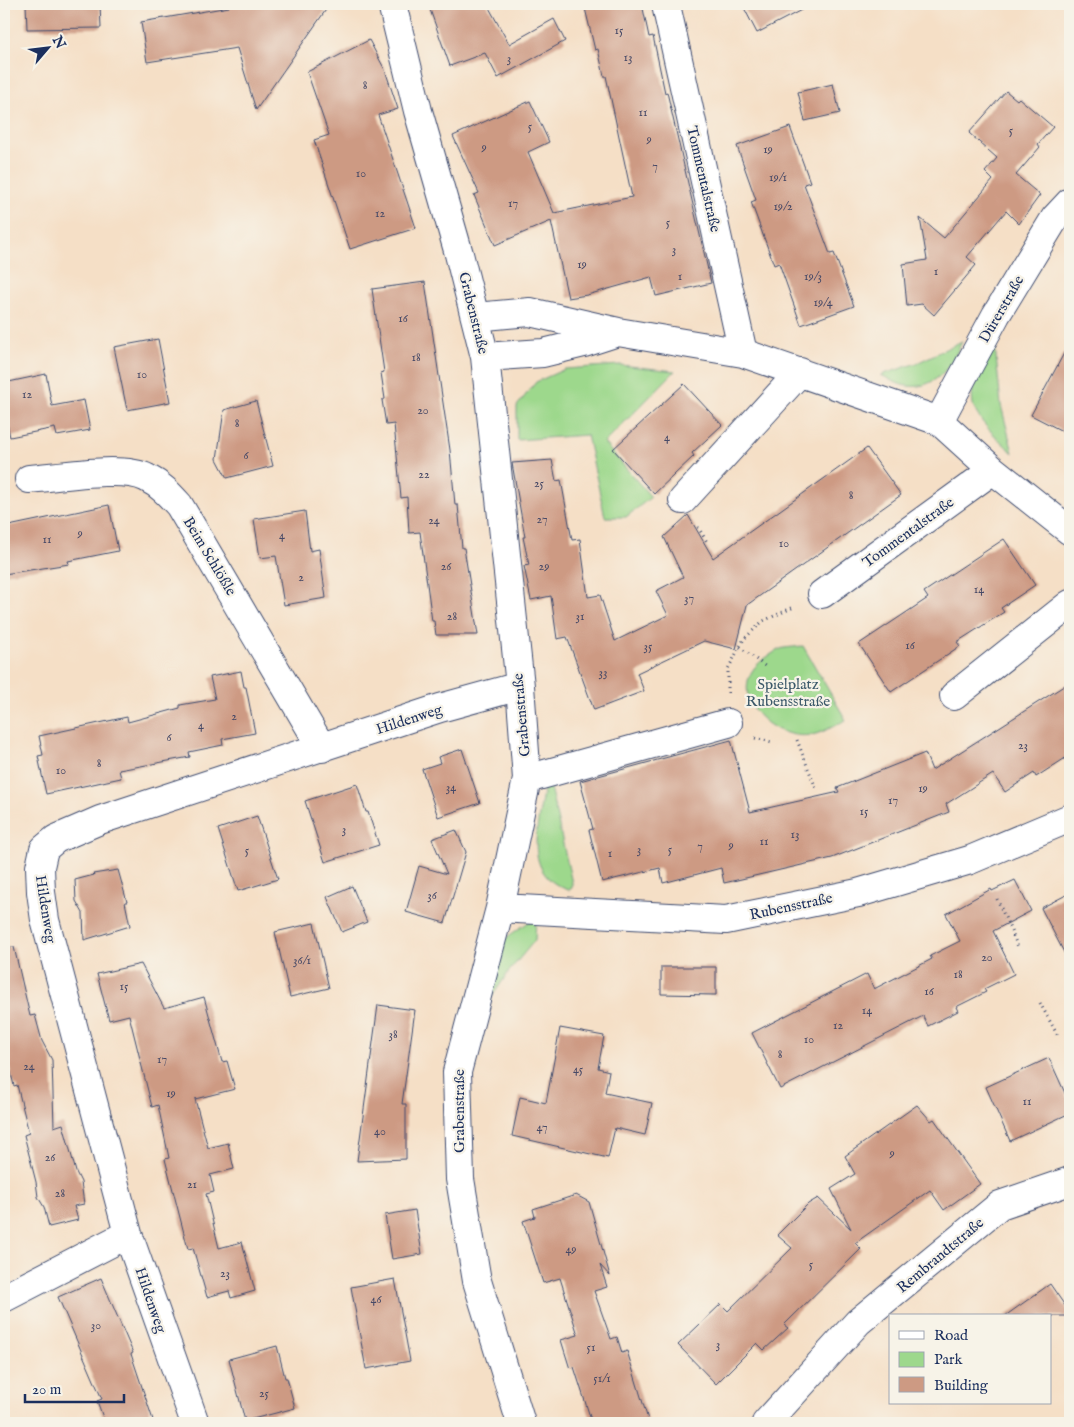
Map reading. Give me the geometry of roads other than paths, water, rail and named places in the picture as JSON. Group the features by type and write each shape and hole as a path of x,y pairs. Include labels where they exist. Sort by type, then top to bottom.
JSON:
{"street":[{"name":"Grabenstraße","path":"392,4 418,111 476,317 485,357 520,686 527,779 500,908 457,1072 460,1179 477,1281 521,1423"},
{"name":"Tommentalstraße","path":"666,5 743,353"},
{"name":"Dürerstraße","path":"939,421 1001,307 1055,218 1070,202"},
{"path":"476,317 530,312 618,332 743,353 939,421 993,470 1070,531"},
{"path":"485,357 543,353 618,332"},
{"path":"689,511 800,372"},
{"name":"Tommentalstraße","path":"822,594 993,470"},
{"name":"Beim Schlößle","path":"29,479 106,472 126,473 145,476 163,487 179,505 322,748"},
{"path":"954,696 1070,604"},
{"name":"Hildenweg","path":"195,1423 128,1234 45,920 40,867 44,849 56,839 100,820 440,708 520,686"},
{"path":"527,779 728,723"},
{"name":"Rubensstraße","path":"500,908 726,920 858,893 960,862 1070,818"},
{"name":"Rembrandtstraße","path":"766,1423 858,1322 1000,1205 1070,1181"},
{"path":"4,1298 128,1234"}],"park label":[{"name":"Spielplatz Rubensstraße","path":"788,692"}]}
